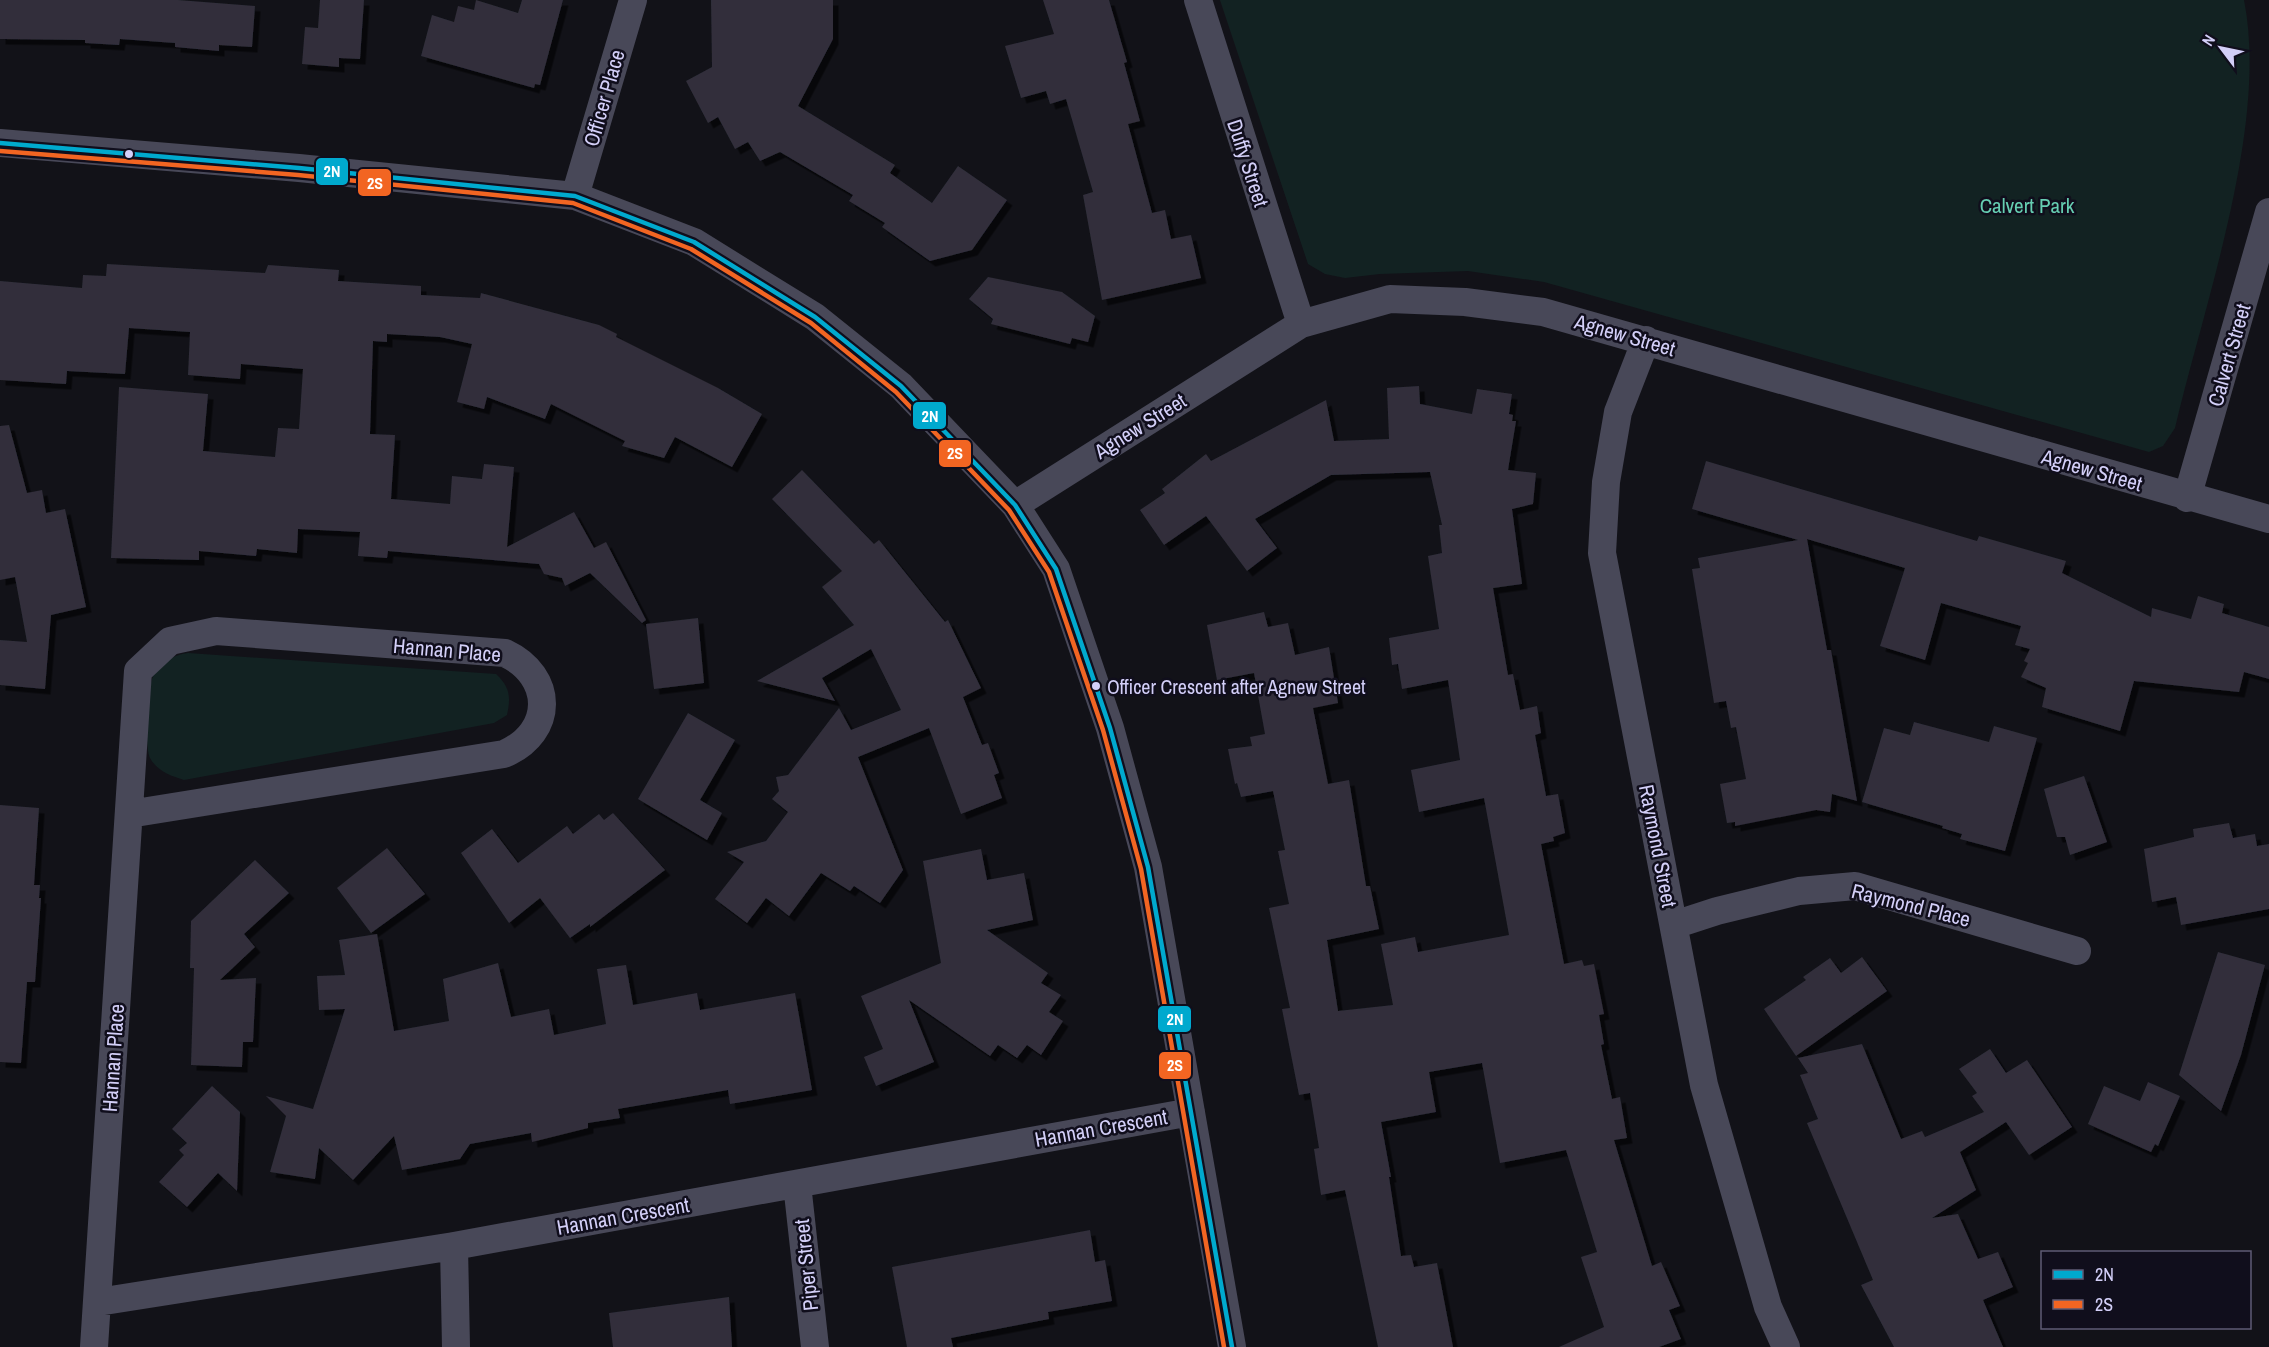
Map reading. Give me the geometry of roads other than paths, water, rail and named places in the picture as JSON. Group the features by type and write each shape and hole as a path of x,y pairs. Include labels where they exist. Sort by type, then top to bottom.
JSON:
{"street":[{"name":"Officer Place","path":"575,196 633,0"},
{"name":"Duffy Street","path":"1198,0 1301,324"},
{"path":"0,143 298,168 575,196 694,242 815,317 902,386 1015,505 1056,569 1110,728 1148,867 1232,1347"},
{"name":"Calvert Street","path":"2187,498 2269,212"},
{"name":"Agnew Street","path":"1015,505 1301,324 1390,300 1465,302 1543,312 2187,498 2269,519"},
{"name":"Raymond Street","path":"1646,340 1618,412 1606,482 1602,553 1704,1085 1768,1306 1786,1347"},
{"name":"Hannan Place","path":"98,1302 138,671 170,640 216,631 478,652 492,650 521,660 533,673 541,689 542,711 537,726 528,739 504,754 129,814"},
{"name":"Raymond Place","path":"1674,926 1799,891 1855,886 2077,951"},
{"name":"Hannan Crescent","path":"98,1302 454,1246 1191,1112"},
{"name":"Piper Street","path":"797,1184 815,1347"},
{"path":"454,1246 456,1347"},
{"path":"94,1347 98,1302"}],"place":[{"name":"Officer Crescent after Agnew Street","path":"1096,686"}],"park label":[{"name":"Calvert Park","path":"2027,205"}]}
